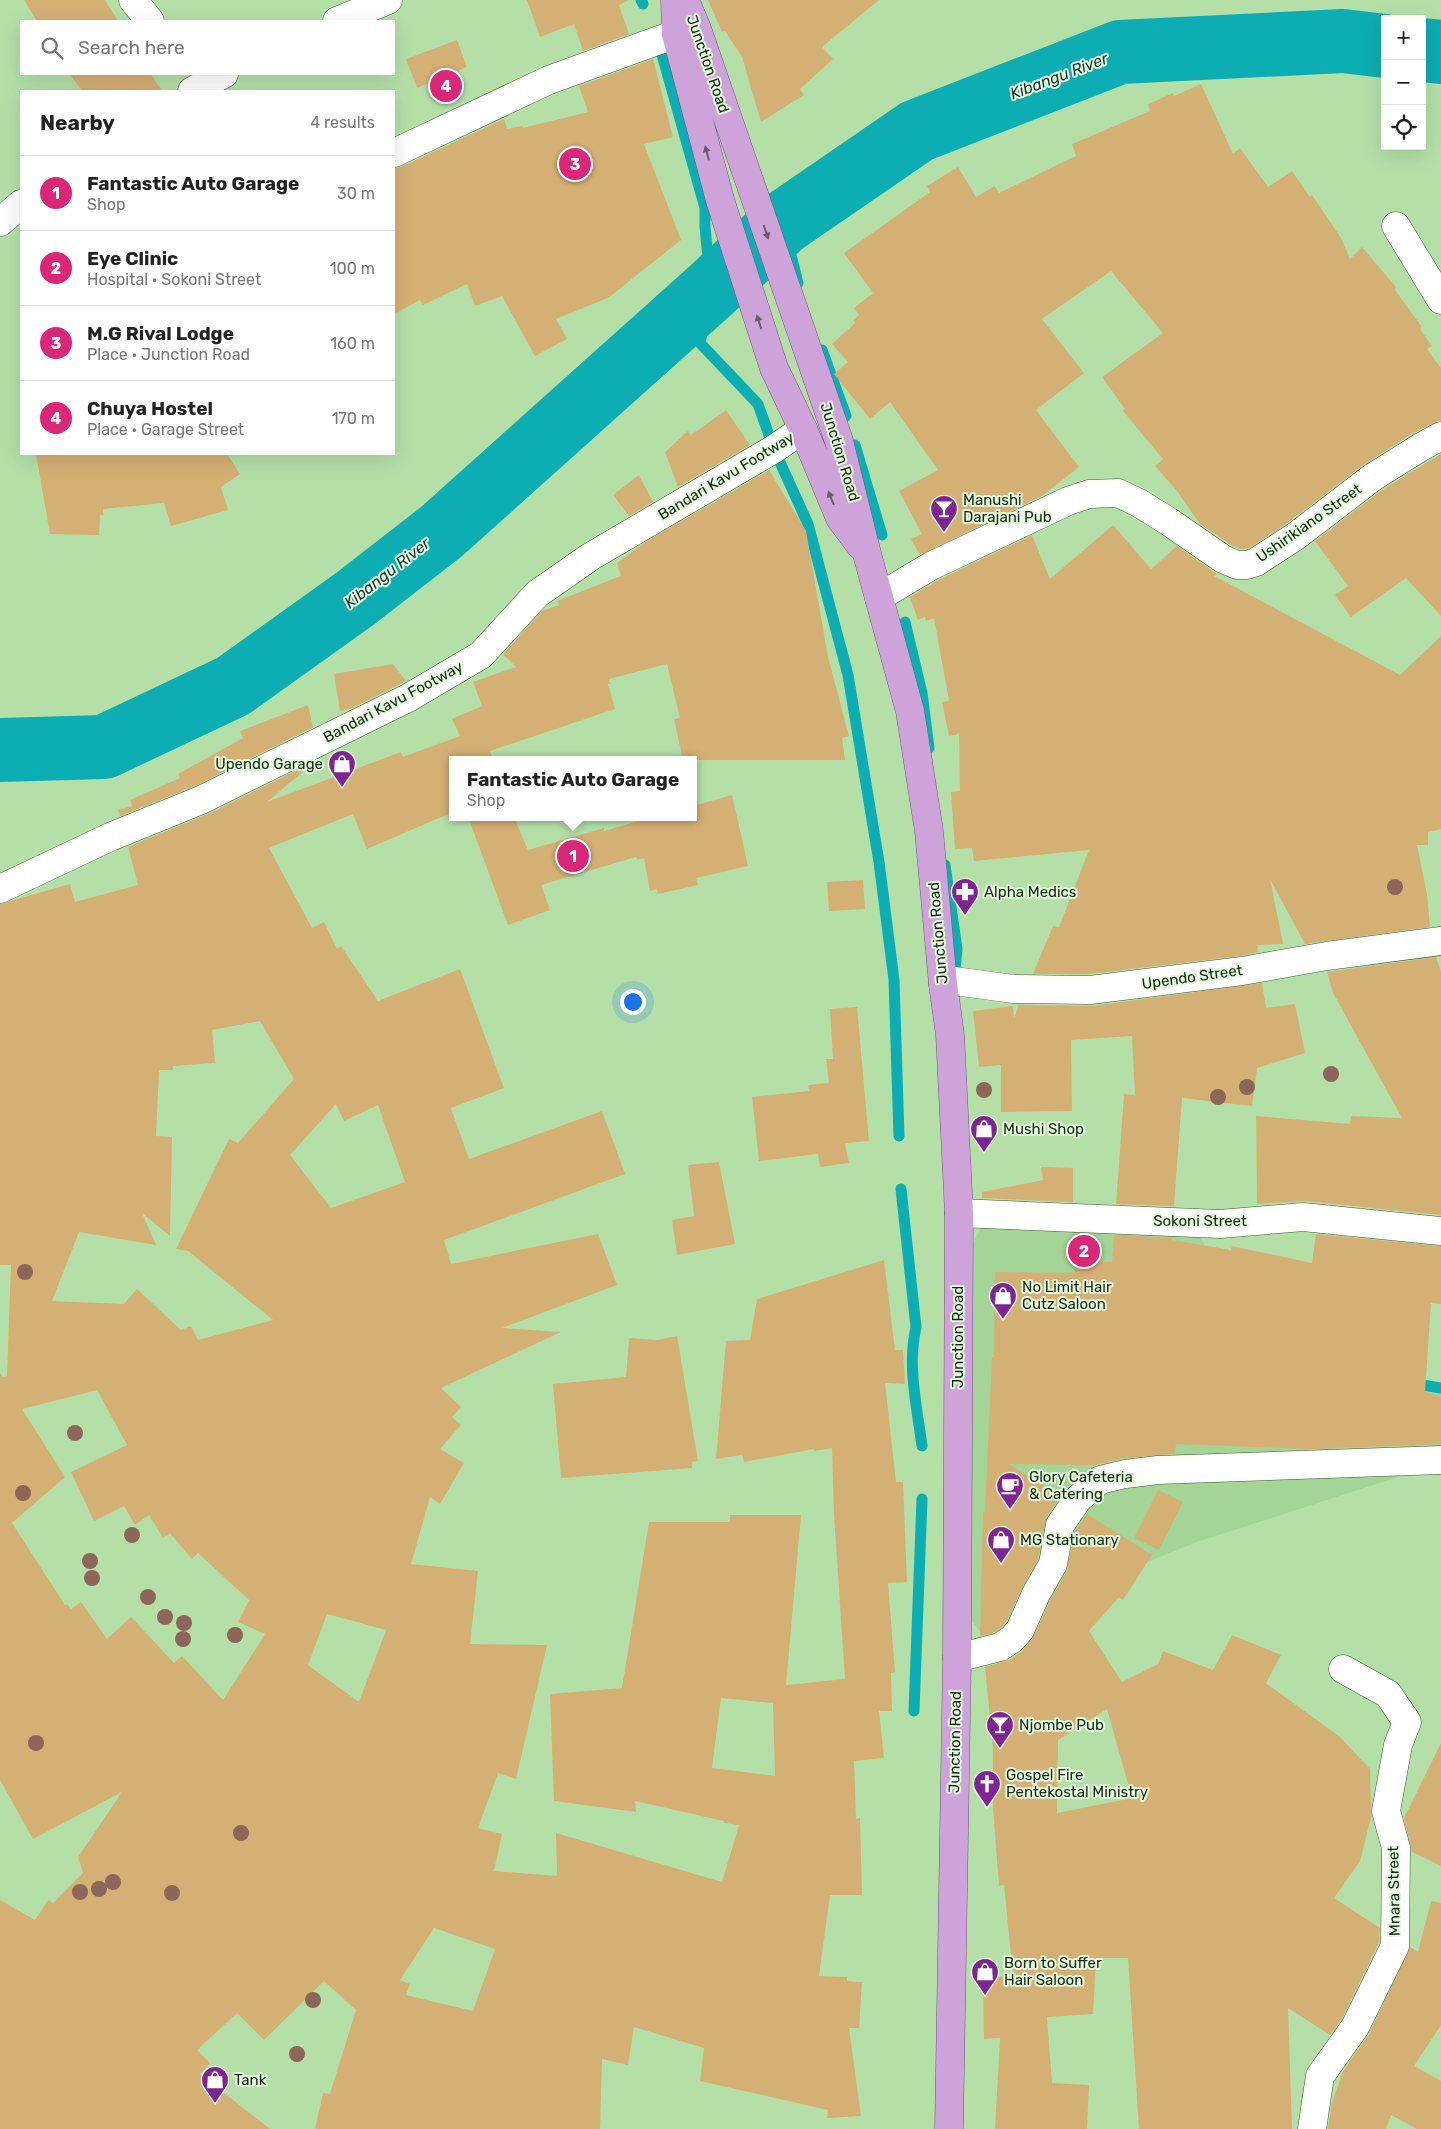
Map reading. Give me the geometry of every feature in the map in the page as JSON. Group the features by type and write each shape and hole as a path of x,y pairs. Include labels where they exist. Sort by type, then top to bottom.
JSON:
{"main road":[{"name":"Junction Road","path":"675,0 676,34 720,200 774,368 803,429 840,518 867,554"},
{"name":"Junction Road","path":"685,0 697,29 839,441 867,554 910,711 929,831 943,984 950,1035 959,1213 957,1658 949,2129"}],"street":[{"path":"133,0 149,20"},
{"path":"339,20 388,0"},
{"path":"395,153 549,80 676,34"},
{"path":"0,222 20,205"},
{"path":"1396,226 1441,300"},
{"name":"Bandari Kavu Footway","path":"0,889 110,837 201,800 408,698 481,655 537,594 590,558 774,449 803,429"},
{"name":"Ushirikiano Street","path":"879,597 930,566 1068,501 1089,494 1118,493 1168,521 1223,559 1238,565 1247,565 1256,562 1296,536 1373,477 1441,436"},
{"name":"Upendo Street","path":"943,984 954,982 1014,989 1090,990 1242,971 1327,956 1441,941"},
{"name":"Sokoni Street","path":"959,1213 1220,1224 1303,1217 1441,1231"},
{"path":"957,1658 1000,1647 1012,1640 1020,1630 1036,1594 1053,1564 1060,1525 1078,1499 1100,1480 1125,1474 1158,1470 1441,1460"},
{"name":"Mnara Street","path":"1312,2129 1320,2076 1355,2027 1395,1946 1396,1848 1386,1811 1398,1745 1407,1722 1388,1694 1342,1669"}],"shaded area":[{"path":"981,1228 1199,1234 1260,1356 1407,1380 1441,1389 1441,1463 1194,1543 1106,1579 1030,1649 991,1646 965,1612 969,1251"}],"building":[{"path":"24,0 105,0 117,20 36,20"},
{"path":"527,0 629,0 619,5 629,34 583,51 574,24 540,37"},
{"path":"708,0 879,0 822,47 833,59 800,89 804,95 761,122 742,57 725,31 722,32"},
{"path":"457,40 467,67 417,88 406,59"},
{"path":"653,59 673,137 644,144 681,240 608,298 556,319 567,339 535,356 502,296 475,306 467,284 423,305 420,300 395,313 395,168 401,167 504,119 507,129 522,126 523,128 588,112 579,86"},
{"path":"71,75 152,75 161,90 81,90"},
{"path":"1201,84 1233,154 1240,148 1268,187 1292,171 1310,197 1312,195 1341,238 1350,259 1362,247 1396,287 1395,290 1422,327 1420,329 1432,346 1427,349 1441,368 1441,420 1413,433 1365,464 1287,523 1249,548 1240,549 1231,545 1200,524 1177,491 1155,466 1163,459 1123,411 1125,409 1102,377 1163,333 1111,271 1042,319 1084,373 1036,410 1079,467 1042,496 920,555 911,539 922,534 899,491 938,470 890,402 870,419 834,374 848,362 832,344 855,323 853,320 859,315 854,308 873,293 844,253 930,192 927,186 958,167 976,197 995,186 999,193 1076,156 1072,144 1150,111 1148,104 1173,93 1174,96"},
{"path":"726,410 750,445 678,487 665,452 688,431 691,435"},
{"path":"1441,454 1441,616 1406,578 1351,617 1335,595 1348,586 1315,541 1382,490"},
{"path":"36,455 228,455 240,474 221,487 228,510 171,526 164,503 103,509 103,515 100,515 99,535 50,534"},
{"path":"769,470 806,531 828,657 849,736 842,738 845,760 697,760 697,756 682,756 674,719 680,718 667,664 609,679 610,684 608,684 615,709 490,751 492,756 449,756 449,814 367,849 353,814 269,848 312,928 324,922 337,949 341,946 378,1001 460,969 504,1088 451,1108 469,1159 602,1111 625,1174 444,1240 451,1264 598,1234 617,1285 502,1328 561,1332 441,1388 461,1407 452,1417 461,1425 440,1449 464,1463 440,1504 430,1497 411,1564 478,1571 470,1644 547,1645 516,1779 498,1773 478,1828 502,1834 494,1871 557,1876 556,1833 722,1882 739,1825 635,1801 636,1812 554,1801 550,1694 622,1688 649,1522 730,1522 730,1515 801,1515 786,1685 845,1679 834,1515 832,1448 814,1451 814,1449 744,1462 742,1455 716,1459 726,1341 750,1340 757,1299 884,1260 895,1350 903,1350 905,1384 885,1383 896,1482 903,1482 907,1582 888,1583 895,1672 891,1673 892,1711 879,1711 884,1758 854,1761 856,1819 860,1818 862,1895 830,1895 819,1976 847,1977 847,1981 862,1982 859,2028 849,2028 861,2116 827,2118 828,2110 700,2081 704,2048 634,2027 628,2065 602,2059 600,2129 315,2129 323,2093 330,2094 356,2010 324,1981 264,2040 237,2013 197,2050 210,2063 200,2074 270,2129 0,2129 0,1900 35,1920 48,1900 53,1903 83,1873 78,1857 122,1792 33,1839 0,1780 0,1373 3,1377 7,1376 11,1265 0,1265 0,904 70,884 75,902 138,885 128,847 208,814 317,760 267,802 401,752 403,757 460,736 452,719 482,706 473,682 516,667 503,654 542,611 559,605 557,601 621,576 617,563 647,541","holes":["260,1021 294,1079 238,1143 229,1139 176,1249 188,1251 273,1320 198,1340 191,1326 181,1330 137,1289 124,1304 52,1301 79,1232 156,1245 142,1213 170,1236 172,1137 156,1136 159,1070 173,1070 173,1066 215,1063 212,1030","336,1104 344,1121 378,1105 405,1182 331,1208 290,1155","97,1390 127,1445 71,1472 94,1521 124,1506 135,1525 149,1515 163,1538 170,1533 192,1559 198,1553 249,1600 238,1622 265,1634 223,1700 182,1656 174,1663 131,1617 107,1639 81,1602 71,1609 67,1604 65,1605 12,1523 65,1477 22,1409","327,1614 386,1630 359,1702 308,1665","721,1698 773,1703 775,1776 712,1768","434,1928 495,1949 473,2011 406,1995 410,1984 400,1980"]},
{"path":"639,475 653,502 629,516 613,495"},
{"path":"1113,525 1151,569 1177,546 1217,574 1214,576 1400,675 1441,636 1441,829 1428,832 1428,845 1417,845 1427,894 1430,927 1305,944 1270,879 1283,944 1257,945 1258,952 1240,956 1089,974 1033,974 1053,926 1059,927 1089,850 974,861 972,848 955,849 951,792 960,791 959,734 949,736 942,702 949,701 934,618 926,621 925,617 918,620 910,597 938,580 1032,535 1050,579"},
{"path":"393,664 406,681 350,709 340,711 334,674"},
{"path":"308,705 313,727 195,786 120,816 118,810 132,806 130,800 180,778 178,774 243,738 240,731"},
{"path":"732,795 748,866 696,878 698,885 658,894 657,889 650,891 644,858 637,860 636,857 541,885 550,910 508,925 469,821 516,821 528,850 604,828 604,831 638,821 697,821 697,805"},
{"path":"863,880 865,909 829,911 827,882"},
{"path":"1436,957 1441,972 1441,1215 1305,1201 1257,1204 1256,1116 1350,1124 1351,1116 1402,1118 1333,993 1327,972"},
{"path":"1262,983 1266,1008 1295,1004 1305,1053 1257,1068 1252,1106 1182,1098 1174,1206 1116,1204 1124,1094 1135,1095 1132,1036 1071,1040 1072,1111 1001,1112 1001,1065 979,1067 973,1011 1013,1006 1014,1018 1019,1005 1092,1006"},
{"path":"857,1007 869,1141 845,1143 849,1163 820,1167 818,1154 759,1161 752,1097 809,1091 808,1085 829,1083 826,1059 833,1059 830,1009"},
{"path":"719,1162 735,1244 677,1255 672,1220 694,1216 688,1165"},
{"path":"1041,1167 1073,1168 1073,1202 982,1198 982,1192 1043,1180"},
{"path":"1316,1234 1441,1246 1441,1304 1431,1303 1425,1392 1441,1397 1441,1444 1308,1449 1176,1444 1175,1454 1123,1458 1095,1465 1009,1464 1060,1497 1047,1516 1038,1559 1007,1621 994,1633 980,1636 983,1512 985,1512 992,1357 994,1357 995,1272 1075,1273 1074,1260 1112,1262 1114,1235 1172,1238 1172,1240 1231,1250 1232,1246 1312,1263"},
{"path":"677,1336 698,1461 692,1462 692,1468 561,1478 553,1384 626,1377 629,1338 657,1340"},
{"path":"1158,1490 1183,1502 1159,1550 1134,1538"},
{"path":"1087,1514 1152,1555 1123,1600 1119,1597 1089,1631 1122,1682 1158,1664 1163,1651 1213,1670 1232,1635 1281,1655 1266,1683 1340,1737 1370,1769 1371,1817 1360,1861 1334,1898 1380,1928 1379,1942 1342,2019 1330,2035 1288,2008 1292,2129 1139,2129 1128,1958 1096,1958 1093,2014 1047,2017 1052,2083 1089,2085 1087,2129 995,2129 1000,2038 984,2039 983,1978 1013,1976 1004,1885 999,1886 993,1808 993,1749 985,1667 1009,1660 1021,1652 1032,1640 1050,1601 1067,1571 1075,1531","holes":["1107,1709 1132,1798 1057,1813 1058,1740"]},
{"path":"1441,1743 1441,1866 1412,1852 1404,1818"},
{"path":"1431,1901 1441,1903 1441,2025 1414,2066 1441,2081 1441,2129 1417,2129 1391,2115 1386,2129 1328,2129 1332,2103 1343,2071 1369,2034 1410,1947 1418,1952"}],"waterway":[{"path":"641,0 643,4"},
{"name":"Kibangu River","path":"0,750 104,747 233,686 356,598 441,532 783,223 917,131 1120,52 1343,41 1381,46"},
{"name":"Kibangu River","path":"1426,50 1441,52"},
{"path":"661,51 705,208 711,290 700,343 758,404 774,449 808,524 848,675 879,862 894,980 899,1136"},
{"path":"783,223 798,283"},
{"path":"822,350 846,416"},
{"path":"855,445 882,535"},
{"path":"905,622 922,693 929,748"},
{"path":"945,865 957,949 954,981"},
{"path":"901,1189 916,1327 912,1357 922,1446"},
{"path":"1411,1383 1441,1388"},
{"path":"914,1711 922,1499"}],"place":[{"name":"Chuya Hostel","path":"446,86"},
{"name":"M.G Rival Lodge","path":"575,164"},
{"name":"Manushi Darajani Pub","path":"944,533"},
{"name":"Upendo Garage","path":"342,788"},
{"name":"Fantastic Auto Garage","path":"573,856"},
{"name":"Alpha Medics","path":"965,916"},
{"name":"Mushi Shop","path":"984,1153"},
{"name":"Eye Clinic","path":"1084,1251"},
{"name":"No Limit Hair Cutz Saloon","path":"1003,1320"},
{"name":"Glory Cafeteria & Catering","path":"1010,1510"},
{"name":"MG Stationary","path":"1001,1564"},
{"name":"Njombe Pub","path":"1000,1749"},
{"name":"Gospel Fire Pentekostal Ministry","path":"987,1808"},
{"name":"Born to Suffer Hair Saloon","path":"985,1996"},
{"name":"Tank","path":"215,2104"}]}
